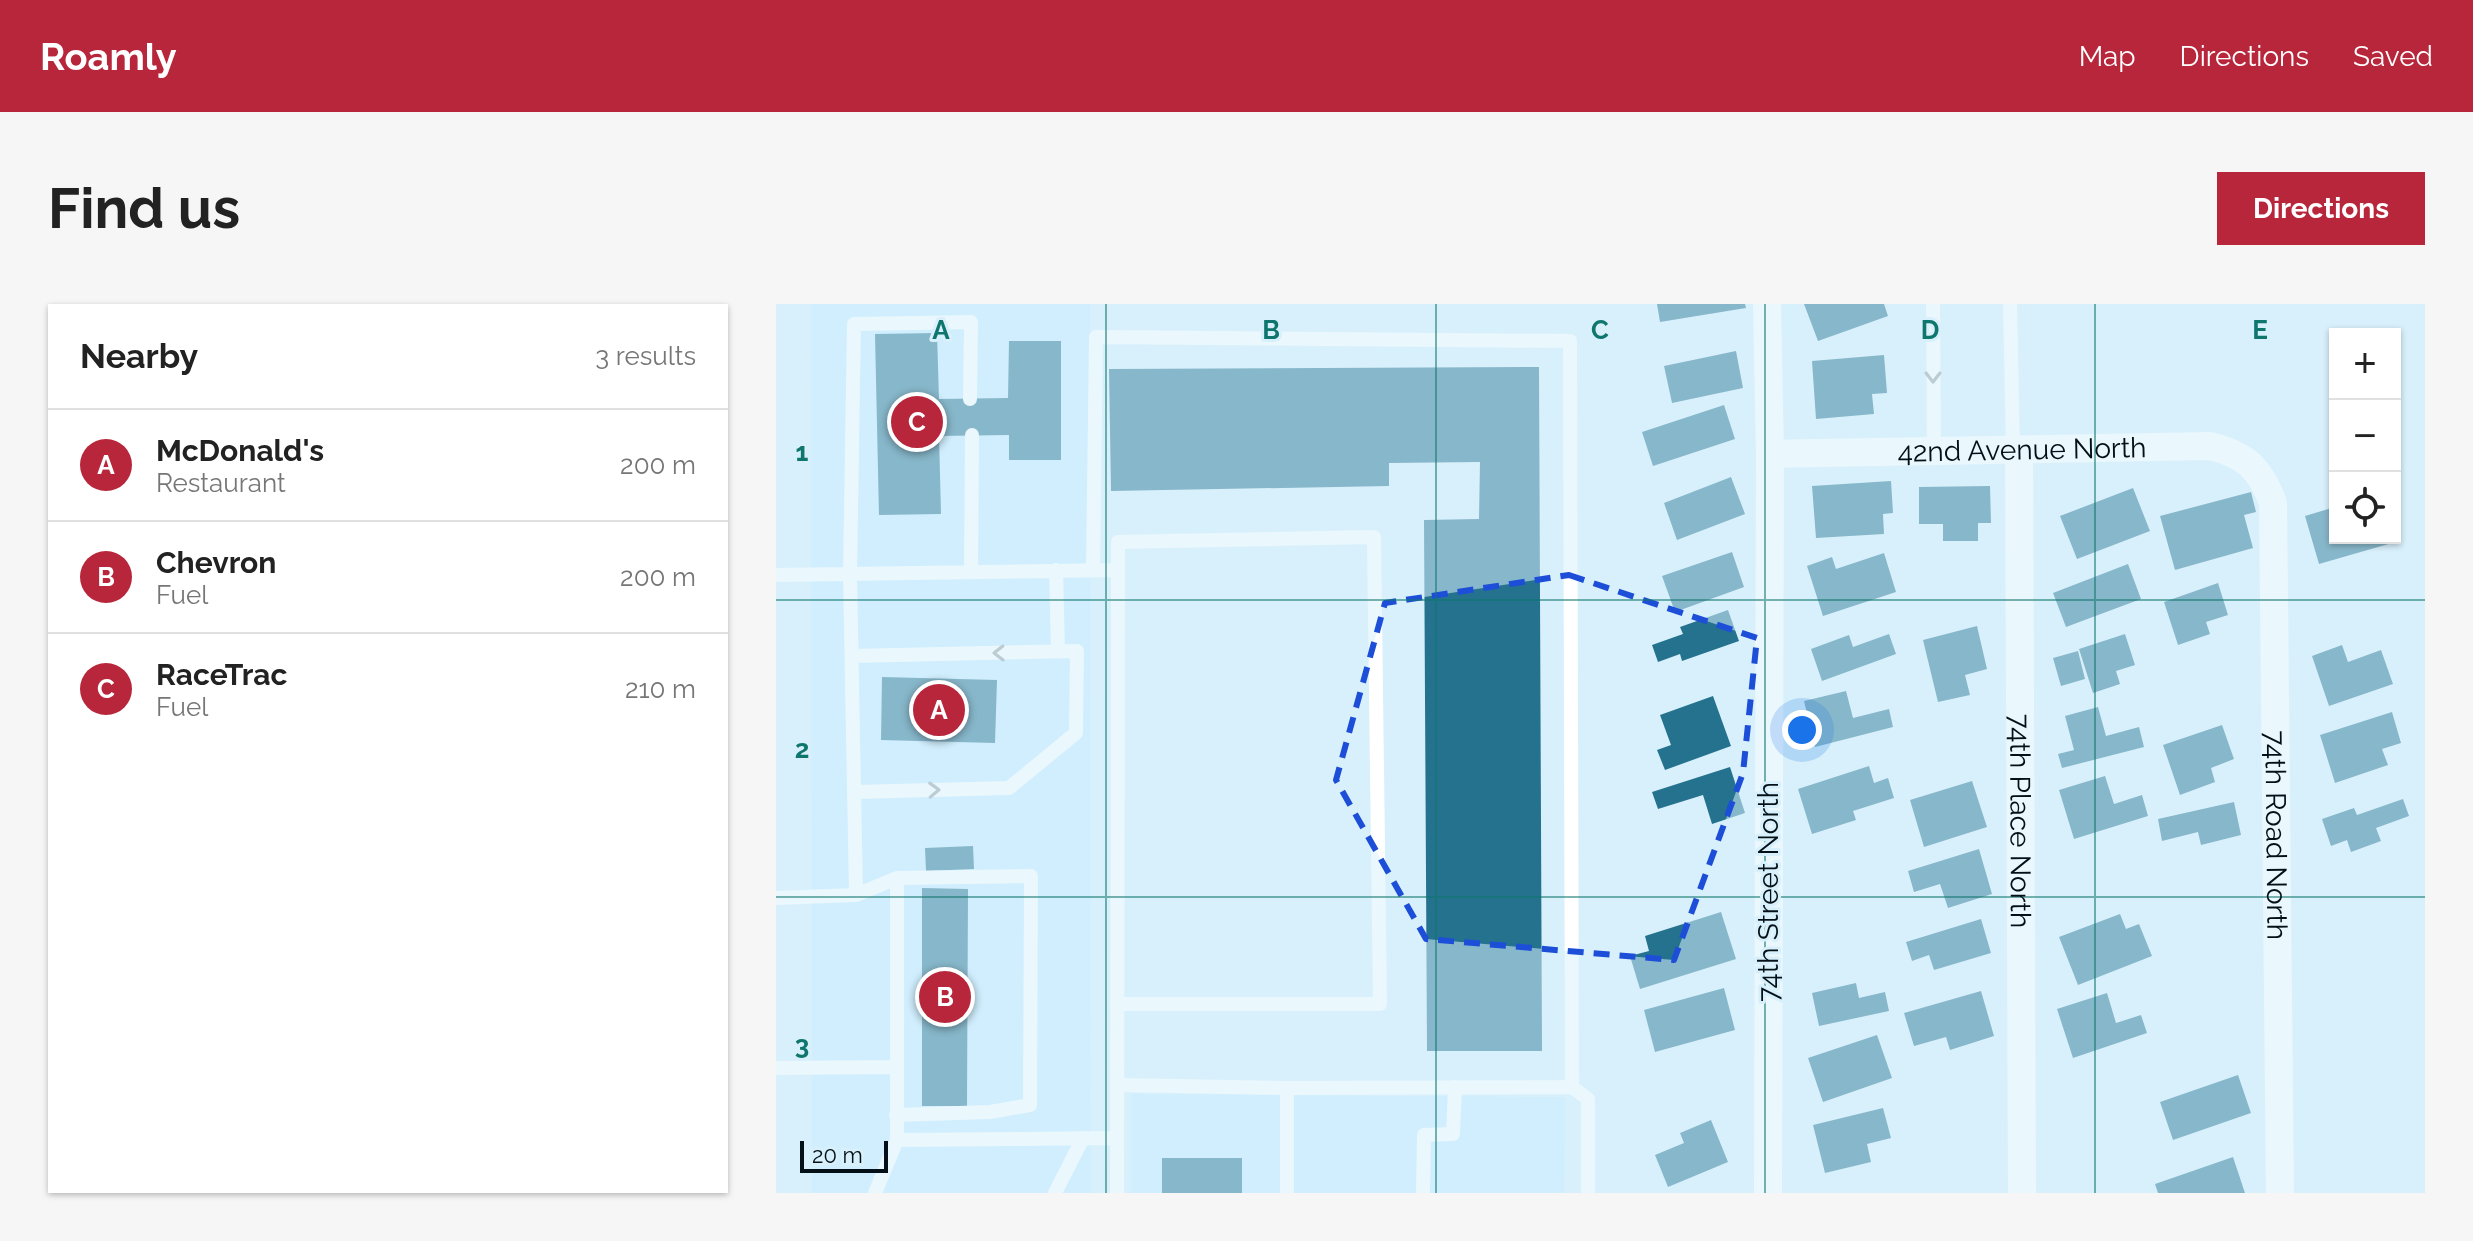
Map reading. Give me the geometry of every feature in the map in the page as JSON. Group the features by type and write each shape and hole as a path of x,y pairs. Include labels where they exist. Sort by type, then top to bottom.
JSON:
{"street":[{"name":"74th Street North","path":"1767,304 1770,454 1768,1193"},
{"name":"42nd Avenue North","path":"1770,454 2210,446 2231,451 2250,463 2264,480"},
{"name":"74th Place North","path":"2016,449 2022,1193"},
{"name":"74th Road North","path":"2264,480 2273,503 2280,1193"}],"lane":[{"path":"1933,304 1934,451"},
{"path":"2010,304 2016,449"},
{"path":"856,895 850,574 854,324 971,322 970,399"},
{"path":"1093,569 1096,337 1570,341 1572,1087"},
{"path":"971,572 972,435"},
{"path":"1117,1004 1380,1004 1374,537 1118,542 1117,1004 1117,1193"},
{"path":"1056,570 1058,651"},
{"path":"776,575 1118,570"},
{"path":"852,656 1077,651 1076,733 1009,788 856,792"},
{"path":"776,898 856,895 897,878 1031,876 1030,1105 990,1112 896,1115"},
{"path":"875,1193 897,1140 897,878"},
{"path":"776,1068 895,1067"},
{"path":"1117,1085 1572,1087 1588,1099 1588,1193"},
{"path":"1423,1193 1424,1135 1453,1134 1455,1087"},
{"path":"1287,1088 1287,1193"},
{"path":"1055,1193 1083,1138"},
{"path":"897,1140 1117,1138"}],"highlighted area":[{"path":"1569,575 1757,638 1743,773 1674,960 1426,939 1336,780 1385,603"}],"shaded area":[{"path":"811,304 1090,304 1091,1193 812,1193"},
{"path":"1131,1094 1565,1097 1564,1193 1131,1193"}],"building":[{"path":"1657,304 1745,304 1746,308 1660,322"},
{"path":"1804,304 1884,304 1888,316 1818,341"},
{"path":"937,333 939,399 1008,398 1009,341 1061,341 1061,460 1009,460 1009,435 939,436 941,514 879,515 875,334"},
{"path":"1736,351 1743,388 1672,403 1664,366"},
{"path":"1884,355 1887,393 1872,394 1874,414 1816,419 1812,361"},
{"path":"1539,367 1542,1051 1427,1051 1424,520 1479,519 1480,462 1389,463 1389,486 1111,491 1109,369"},
{"path":"1724,405 1735,439 1653,466 1642,432"},
{"path":"1731,477 1745,514 1677,540 1664,503"},
{"path":"1891,481 1893,513 1883,514 1884,534 1816,538 1812,486"},
{"path":"1990,486 1991,523 1978,523 1978,541 1943,541 1943,524 1919,524 1919,487"},
{"path":"2133,488 2150,531 2077,559 2060,516"},
{"path":"2251,492 2256,512 2244,515 2253,548 2175,570 2160,516"},
{"path":"2329,509 2329,544 2389,544 2319,564 2305,516"},
{"path":"1732,552 1744,587 1675,612 1662,576"},
{"path":"1884,553 1896,592 1823,616 1807,566 1832,557 1836,569"},
{"path":"2128,564 2141,599 2066,627 2053,593"},
{"path":"2218,583 2228,615 2206,622 2210,634 2178,645 2164,602"},
{"path":"1728,610 1739,641 1682,661 1680,654 1658,662 1652,645 1683,634 1680,627"},
{"path":"1977,626 1987,669 1965,675 1970,695 1938,702 1923,640"},
{"path":"1889,634 1896,654 1822,681 1811,649 1849,635 1853,647"},
{"path":"2125,634 2135,665 2116,671 2120,684 2093,693 2079,649"},
{"path":"2342,645 2348,662 2381,650 2393,684 2329,706 2312,656"},
{"path":"2078,651 2085,679 2061,686 2053,658"},
{"path":"882,677 997,680 995,743 881,740"},
{"path":"1846,691 1853,718 1889,709 1893,727 1815,747 1804,701"},
{"path":"1713,696 1731,746 1665,770 1657,750 1671,745 1660,715"},
{"path":"2098,707 2106,736 2139,727 2144,747 2062,768 2058,754 2074,750 2065,716"},
{"path":"2392,712 2401,743 2382,749 2388,765 2335,783 2320,735"},
{"path":"2222,725 2234,759 2211,768 2215,782 2180,795 2163,745"},
{"path":"1869,766 1874,783 1888,778 1894,798 1853,811 1856,820 1812,834 1798,789"},
{"path":"1730,767 1745,813 1712,824 1703,795 1658,809 1652,792"},
{"path":"2105,776 2114,804 2142,795 2148,816 2074,839 2059,790"},
{"path":"1972,781 1987,827 1924,847 1910,800"},
{"path":"2403,799 2409,816 2376,828 2381,841 2351,852 2347,840 2331,846 2322,819 2354,808 2357,815"},
{"path":"2234,802 2241,835 2201,845 2198,832 2162,841 2158,819"},
{"path":"973,846 974,869 926,871 925,848"},
{"path":"1979,849 1992,894 1948,908 1940,884 1914,892 1908,871"},
{"path":"922,888 968,889 967,1106 922,1106"},
{"path":"1721,912 1736,959 1640,989 1630,956 1649,951 1645,936"},
{"path":"2120,914 2126,929 2139,924 2152,956 2078,985 2059,937"},
{"path":"1981,919 1991,953 1934,970 1929,955 1912,961 1906,942"},
{"path":"1856,983 1859,998 1885,992 1889,1011 1819,1026 1812,993"},
{"path":"1724,988 1735,1030 1655,1052 1644,1010"},
{"path":"1981,991 1994,1036 1950,1050 1946,1037 1914,1046 1904,1013"},
{"path":"2107,993 2116,1023 2141,1015 2147,1033 2073,1058 2057,1009"},
{"path":"1877,1035 1892,1078 1823,1102 1808,1058"},
{"path":"2238,1075 2251,1113 2173,1140 2160,1102"},
{"path":"1883,1108 1891,1138 1867,1144 1871,1162 1825,1173 1813,1125"},
{"path":"1711,1120 1728,1162 1668,1187 1655,1155 1684,1143 1680,1133"},
{"path":"2233,1157 2245,1193 2158,1193 2155,1184"},
{"path":"1162,1158 1242,1158 1242,1193 1162,1193"}],"place":[{"name":"RaceTrac","path":"917,422"},
{"name":"McDonald's","path":"939,710"},
{"name":"Chevron","path":"945,997"}]}
